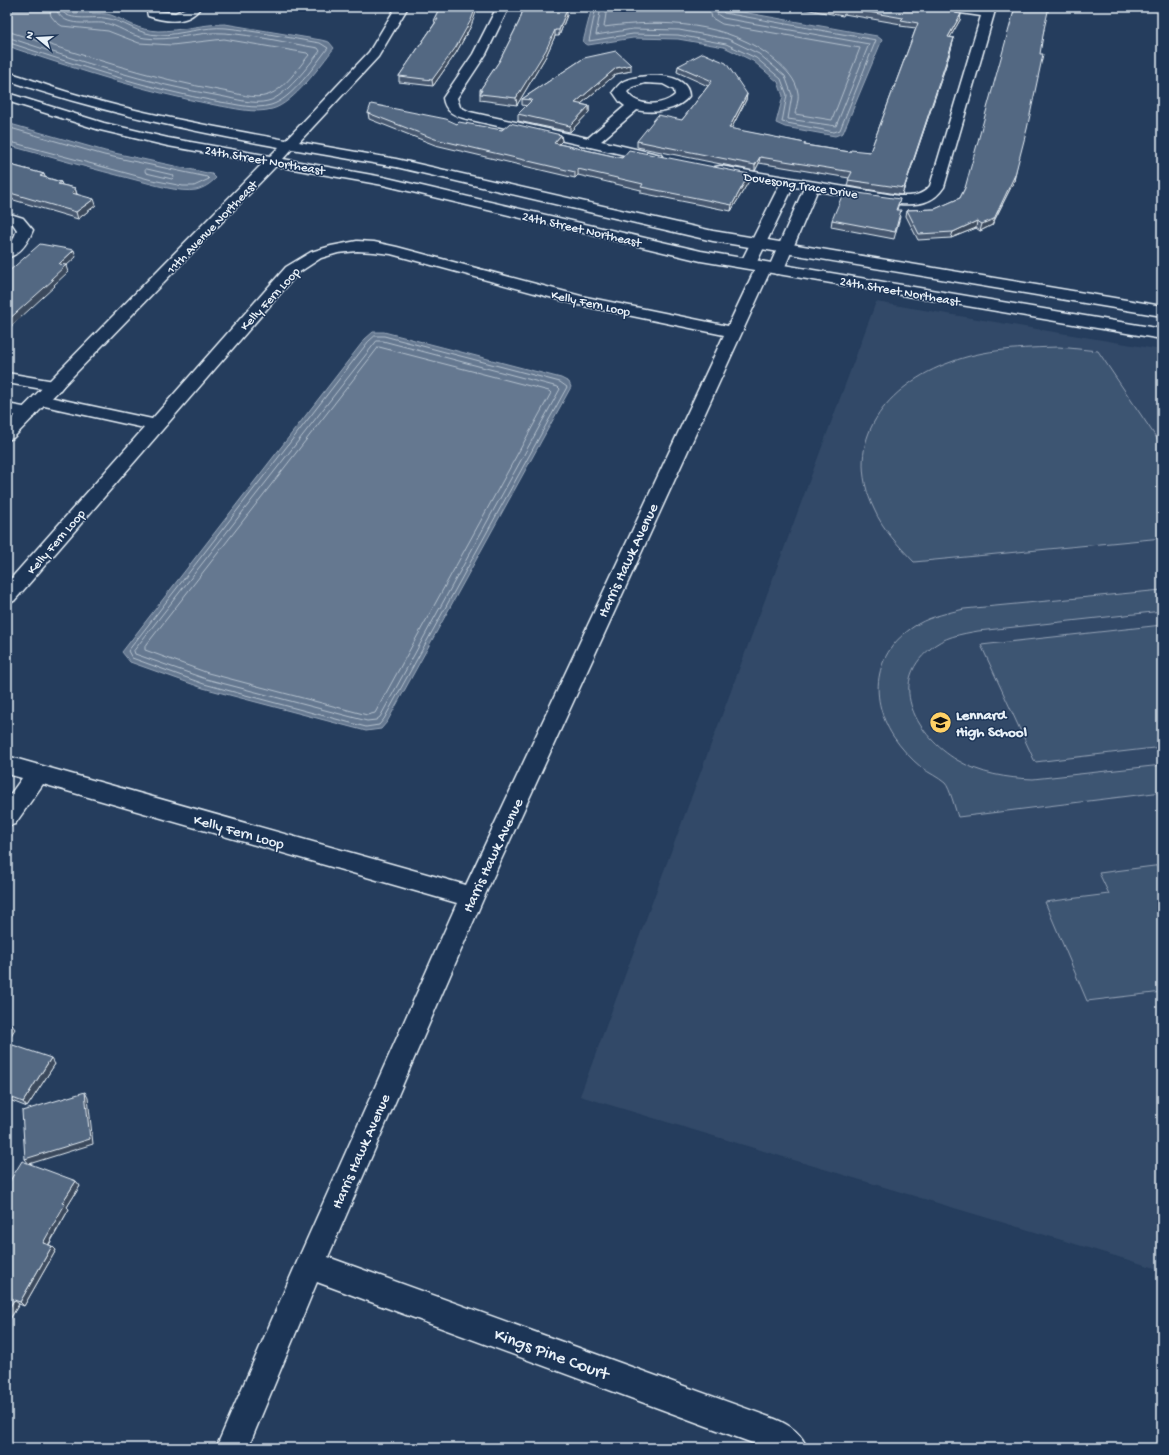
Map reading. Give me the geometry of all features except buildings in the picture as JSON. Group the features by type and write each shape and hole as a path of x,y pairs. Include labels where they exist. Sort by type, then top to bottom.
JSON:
{"street":[{"path":"152,7 152,13 161,17 178,17 189,14 195,7"},
{"name":"11th Avenue Northeast","path":"7,434 342,90 374,54 402,7"},
{"path":"503,7 492,36 471,70 450,98 450,105 455,111 467,115 672,160"},
{"path":"947,7 989,10"},
{"name":"Dovesong Trace Drive","path":"709,168 898,200 922,200 932,194 937,187 989,10"},
{"name":"24th Street Northeast","path":"7,76 65,96 190,127 396,163 604,212 758,244 1162,311"},
{"name":"24th Street Northeast","path":"7,97 100,126 168,142 383,181 701,256 1162,334"},
{"path":"592,142 634,105"},
{"path":"788,182 758,244 763,267 785,248 812,186"},
{"path":"7,217 18,221 23,225 25,230 20,242 7,253"},
{"name":"Kelly Fern Loop","path":"7,596 292,270 316,255 336,248 357,246 392,250 579,300 733,332"},
{"name":"Harris Hawk Avenue","path":"232,1448 310,1265 472,897 763,267"},
{"path":"7,378 54,386"},
{"path":"40,400 156,425"},
{"path":"7,408 28,413"},
{"name":"Kelly Fern Loop","path":"7,765 472,897"},
{"path":"7,817 38,774"},
{"name":"Kings Pine Court","path":"310,1265 775,1435 791,1448"}],"shaded area":[{"name":"Lennard High School","path":"876,302 1162,350 1162,1270 580,1096"},
{"path":"1059,347 1098,351 1162,446 1162,538 914,562 882,524 874,509 865,484 863,460 867,438 876,418 890,400 907,385 928,372 951,362 977,354 990,352"},
{"path":"1162,590 1162,611 978,631 946,639 930,649 917,663 910,678 909,693 912,709 930,738 957,760 975,769 1013,778 1033,779 1162,765 1162,792 958,817 951,794 945,783 922,768 899,745 893,736 880,705 878,689 880,674 884,660 892,646 904,634 923,621 964,609"},
{"path":"1162,625 1162,747 1035,762 981,645"},
{"path":"1162,865 1162,992 1087,1001 1045,902 1109,894 1099,873"}],"water":[{"path":"7,7 63,7 68,13 107,14 144,29 158,31 225,24 321,40 329,42 334,48 306,83 289,100 272,109 258,111 244,110 164,94 90,73 16,49 7,45"},
{"path":"592,7 714,7 877,36 882,40 843,133 835,136 785,127 776,123 783,96 778,82 753,61 724,47 678,39 633,38 588,45 583,42"},
{"path":"7,123 105,151 212,174 216,178 204,187 189,191 166,188 120,176 7,145"},
{"path":"373,332 384,332 561,378 569,382 571,387 387,722 381,729 366,731 203,688 130,662 122,652 365,339"}],"place":[{"name":"Lennard High School","path":"940,723"}]}
